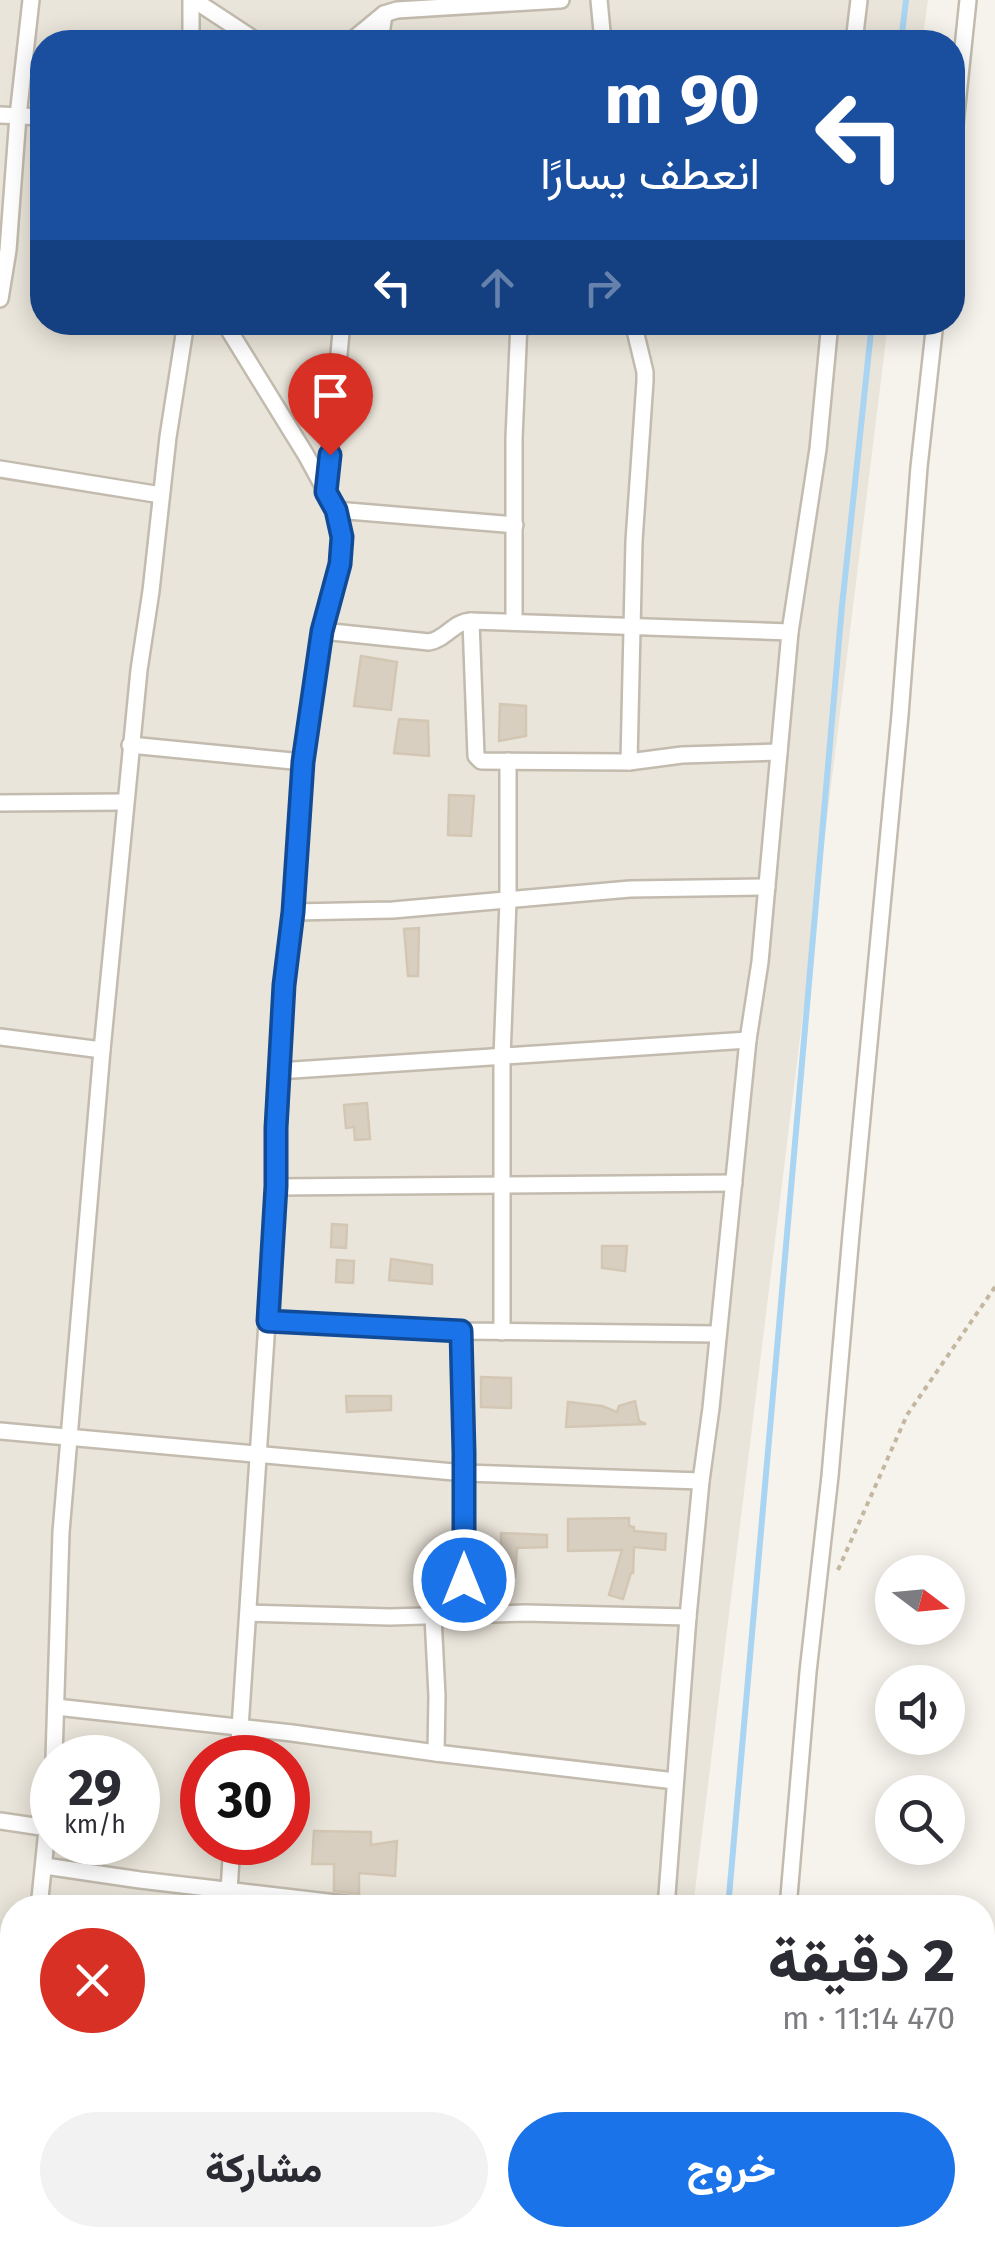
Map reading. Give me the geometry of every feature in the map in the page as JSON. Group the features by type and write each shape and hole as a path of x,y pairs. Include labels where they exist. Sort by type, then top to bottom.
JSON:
{"street":[{"path":"0,298 12,217 31,0"},
{"path":"191,30 192,0"},
{"path":"192,0 239,30"},
{"path":"365,30 384,14 397,10 561,0"},
{"path":"599,0 603,30"},
{"path":"855,30 859,0"},
{"path":"965,30 968,0"},
{"path":"382,30 384,14"},
{"path":"0,115 30,116"},
{"path":"55,1735 60,1532 130,745 184,335"},
{"path":"232,335 336,510 342,537 340,564 322,631 303,762 278,1071 276,1186 239,1735"},
{"path":"326,492 341,335"},
{"path":"514,622 518,335"},
{"path":"629,762 644,381 636,335"},
{"path":"667,1895 701,1481 748,1040 760,962 790,632 818,449 829,335"},
{"path":"789,1895 933,335"},
{"path":"0,469 161,496"},
{"path":"336,510 515,524"},
{"path":"322,631 429,642 437,641 456,624 471,621 790,632"},
{"path":"471,621 476,756 481,761 629,762 682,754 779,752"},
{"path":"130,745 303,762"},
{"path":"502,1332 508,761"},
{"path":"0,803 125,802"},
{"path":"293,912 394,910 630,889 767,887"},
{"path":"0,1037 102,1050"},
{"path":"278,1071 748,1040"},
{"path":"276,1186 734,1183"},
{"path":"268,1321 461,1331 717,1334"},
{"path":"461,1331 464,1614"},
{"path":"0,1430 465,1473 701,1481"},
{"path":"249,1613 688,1617"},
{"path":"432,1616 436,1753"},
{"path":"56,1707 676,1781"},
{"path":"0,1821 30,1825"},
{"path":"228,1895 230,1865"},
{"path":"42,1895 45,1866 206,1895"}],"path":[{"path":"838,1570 907,1415 995,1287"}],"shaded area":[{"path":"0,0 928,0 924,30 30,30 30,335 887,335 694,1895 0,1895"}],"building":[{"path":"361,656 397,662 391,710 354,706"},
{"path":"500,704 526,706 526,736 499,741"},
{"path":"399,719 428,721 429,756 394,753"},
{"path":"449,795 474,796 471,836 448,835"},
{"path":"419,928 418,976 408,976 404,929"},
{"path":"367,1103 370,1139 355,1140 354,1127 346,1128 344,1105"},
{"path":"332,1224 347,1225 346,1248 331,1247"},
{"path":"602,1246 627,1246 625,1271 602,1268"},
{"path":"391,1259 432,1265 432,1284 389,1280"},
{"path":"337,1260 354,1261 353,1283 336,1282"},
{"path":"481,1377 511,1378 511,1408 481,1407"},
{"path":"346,1396 391,1396 391,1410 347,1412"},
{"path":"635,1401 639,1421 646,1424 566,1427 568,1402 617,1412 619,1406"},
{"path":"629,1518 634,1531 666,1534 665,1550 634,1547 633,1573 623,1599 609,1595 622,1550 568,1551 568,1519"},
{"path":"501,1533 547,1535 547,1547 517,1548 515,1577 501,1576"},
{"path":"314,1831 371,1832 371,1845 397,1841 395,1876 359,1873 359,1894 334,1891 334,1864 312,1864"}],"waterway":[{"path":"902,30 906,0"},
{"path":"729,1895 842,606 871,335"}],"route":[{"path":"330,455 326,492 336,510 342,537 340,564 322,631 310,699 303,762 284,985 268,1321 461,1331 464,1580"}]}
